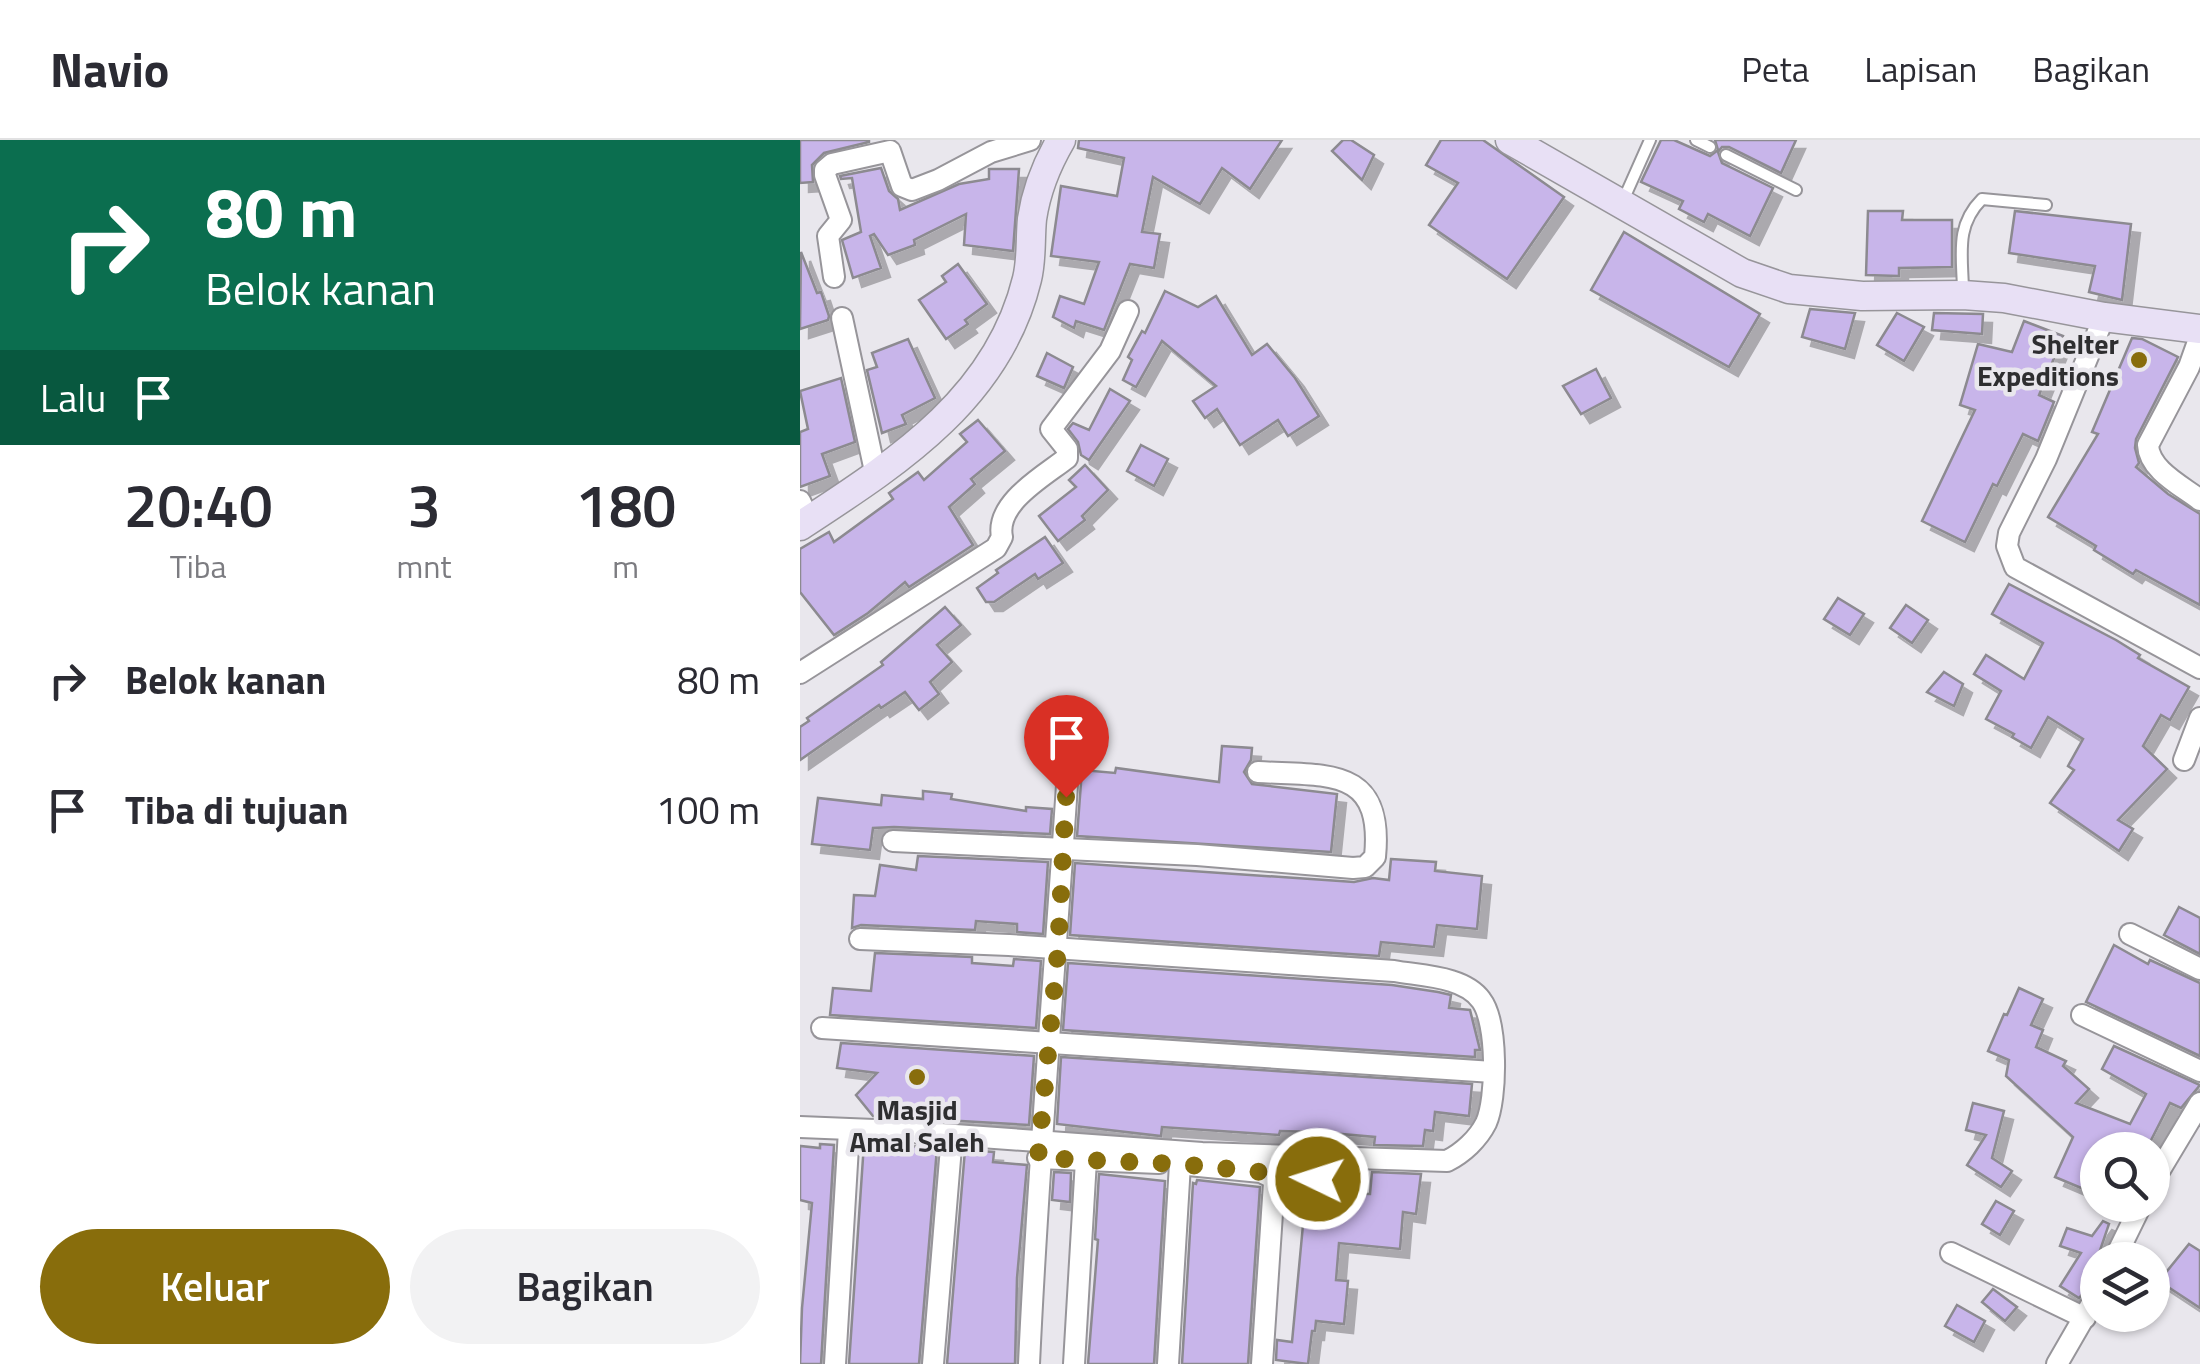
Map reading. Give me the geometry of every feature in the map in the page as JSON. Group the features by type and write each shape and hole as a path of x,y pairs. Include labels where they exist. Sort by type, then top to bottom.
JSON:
{"street":[{"path":"834,277 828,236 842,220 825,175 832,164 890,151 902,186 912,190 992,152 1030,140"},
{"path":"803,516 876,476 914,448 945,420 998,351 1027,280 1033,214 1044,176 1061,140"},
{"path":"1510,140 1742,273 1788,289 1862,296 1964,295 2040,303 2200,332 2189,367 2148,446 2150,459 2200,500"},
{"path":"800,673 996,548 1002,538 1000,526 1012,504 1067,458 1067,449 1051,430 1110,351 1128,311"},
{"path":"2104,317 2046,458 2009,533 2010,557 2015,567 2200,668"},
{"path":"842,318 876,476"},
{"path":"2184,760 2200,718"},
{"path":"1029,1364 1040,1149 1058,950 1068,770"},
{"path":"893,841 1197,855 1352,868 1364,867 1375,857 1374,811 1361,790 1328,776 1258,772"},
{"path":"2130,934 2200,968"},
{"path":"860,939 1394,971 1465,986 1481,999 1490,1018 1493,1072 1489,1114 1472,1143 1447,1161 1040,1149"},
{"path":"2082,1015 2200,1071"},
{"path":"822,1028 1493,1072"},
{"path":"2170,1152 2200,1103"},
{"path":"800,1127 952,1135 1086,1160 1261,1172 1273,1184 1344,1182"},
{"path":"834,1364 849,1130"},
{"path":"933,1364 952,1135"},
{"path":"1074,1364 1086,1160"},
{"path":"1168,1364 1180,1164"},
{"path":"1262,1364 1273,1184"},
{"path":"1951,1254 2080,1316"},
{"path":"2056,1364 2080,1326"}],"lane":[{"path":"1622,204 1650,140"},
{"path":"1696,140 1710,147"},
{"path":"1726,155 1796,190"},
{"path":"1964,295 1962,225 1968,213 1982,199 2046,205"}],"building":[{"path":"800,140 869,142 824,153 812,165 813,182 800,183"},
{"path":"1079,140 1282,140 1250,189 1222,168 1200,204 1153,177 1142,232 1160,234 1154,268 1130,264 1104,330 1076,321 1074,328 1053,317 1060,296 1084,304 1099,262 1051,256 1061,186 1117,196 1124,158 1078,148"},
{"path":"1343,140 1351,140 1374,155 1362,180 1332,151"},
{"path":"1441,140 1483,140 1564,197 1507,279 1429,225 1458,183 1426,165"},
{"path":"1661,140 1674,140 1710,156 1718,150 1715,140 1796,140 1781,173 1729,147 1718,152 1722,163 1773,188 1750,236 1708,214 1704,222 1679,209 1683,201 1641,182"},
{"path":"881,168 900,210 959,184 989,179 989,169 1019,169 1013,251 964,245 966,214 914,240 915,245 888,255 874,234 870,236 881,268 853,278 842,240 861,232 852,178 840,176"},
{"path":"1868,211 1903,211 1902,220 1952,220 1952,267 1899,268 1899,276 1866,275"},
{"path":"2015,211 2131,224 2122,300 2089,292 2095,266 2009,253"},
{"path":"1624,232 1760,314 1729,367 1591,290"},
{"path":"801,252 829,316 828,320 800,329"},
{"path":"958,264 987,304 946,339 919,300 946,282 942,276"},
{"path":"1165,291 1198,307 1216,296 1252,355 1267,344 1319,416 1288,436 1278,420 1240,445 1217,409 1205,418 1193,401 1216,386 1162,341 1136,387 1123,380 1132,360 1128,357 1142,331 1145,333"},
{"path":"1810,309 1855,313 1845,349 1802,337"},
{"path":"1897,313 1924,327 1904,361 1877,345"},
{"path":"1934,313 1983,314 1982,334 1932,330"},
{"path":"2024,321 2063,336 2039,395 2054,402 2038,441 2023,434 1965,542 1922,521 1975,410 1960,405 1978,344 2012,352"},
{"path":"2132,338 2178,357 2136,439 2136,467 2200,514 2200,605 2136,570 2133,574 2048,517 2098,434 2092,432"},
{"path":"908,339 935,398 902,415 906,424 882,433 867,370 877,367 872,353"},
{"path":"1047,353 1073,367 1064,388 1037,376"},
{"path":"1596,369 1611,398 1581,414 1563,386"},
{"path":"841,378 855,442 822,454 830,476 800,487 800,432 808,429 800,391"},
{"path":"1110,389 1130,401 1089,460 1081,455 1078,442 1068,429 1073,423 1089,430"},
{"path":"978,420 1005,451 971,479 975,484 949,507 973,545 909,587 905,582 834,635 800,592 800,549 829,532 834,542 893,499 889,493 918,472 924,480 967,442 960,434"},
{"path":"1141,445 1168,459 1154,486 1127,471"},
{"path":"1085,465 1108,490 1082,516 1085,520 1058,541 1039,516 1076,487 1069,480"},
{"path":"1045,537 1063,563 1038,579 1035,574 994,602 986,602 977,588"},
{"path":"2009,584 2116,640 2140,655 2138,658 2189,687 2170,720 2161,715 2143,746 2167,769 2118,820 2133,829 2119,851 2050,803 2074,770 2068,766 2083,739 2048,717 2031,748 1986,719 2001,691 1974,674 1986,655 2024,679 2043,643 1992,614"},
{"path":"1838,598 1864,614 1850,635 1824,619"},
{"path":"1906,605 1928,620 1912,643 1890,628"},
{"path":"945,607 961,625 937,645 952,662 930,682 939,694 919,710 905,692 881,708 879,705 800,760 800,727 809,721 807,718 883,665 881,662"},
{"path":"1944,672 1963,684 1954,706 1927,692"},
{"path":"1222,746 1252,748 1244,772 1252,784 1337,794 1331,852 1077,836 1082,770 1115,773 1116,768 1219,782"},
{"path":"923,791 1026,811 1026,807 1052,809 1050,834 894,827 873,828 870,850 812,844 818,798 881,805 882,795 923,799"},
{"path":"918,856 1048,862 1043,934 1017,932 1017,924 976,921 975,930 861,925 852,928 854,895 875,896 880,865 916,870"},
{"path":"1391,859 1436,862 1435,871 1482,876 1477,929 1437,925 1434,947 1381,942 1379,956 1070,935 1075,863 1354,882 1389,880"},
{"path":"2179,907 2200,918 2200,954 2164,935"},
{"path":"2114,945 2148,964 2150,960 2200,983 2200,1056 2086,1002"},
{"path":"875,953 972,957 972,963 1013,966 1014,959 1041,961 1036,1028 830,1015 833,988 871,991"},
{"path":"1068,963 1392,985 1438,992 1451,995 1449,1008 1470,1010 1480,1050 1475,1050 1475,1057 1063,1030"},
{"path":"2019,988 2043,999 2031,1025 2043,1030 2036,1047 2066,1061 2063,1066 2089,1089 2076,1103 2130,1124 2146,1094 2102,1069 2114,1046 2200,1085 2181,1108 2170,1103 2155,1132 2080,1132 2080,1187 2055,1177 2073,1137 2006,1076 2009,1060 1988,1051 2004,1014 2007,1015"},
{"path":"841,1043 1034,1056 1029,1125 873,1116 856,1095 877,1073 837,1068"},
{"path":"1061,1057 1472,1084 1469,1116 1435,1112 1433,1131 1425,1130 1423,1146 1374,1145 1375,1137 1319,1132 1280,1131 1279,1135 1162,1127 1161,1136 1057,1124"},
{"path":"1973,1103 2004,1111 1992,1158 2012,1171 2001,1187 1967,1165 1986,1135 1966,1130"},
{"path":"864,1143 937,1148 919,1364 849,1364"},
{"path":"820,1144 834,1145 821,1364 800,1364 812,1203 800,1200 800,1146 820,1148"},
{"path":"965,1150 994,1152 993,1162 1027,1165 1017,1278 1015,1364 947,1364"},
{"path":"1054,1172 1071,1173 1070,1202 1052,1200"},
{"path":"1372,1172 1421,1174 1416,1214 1403,1212 1400,1249 1339,1243 1336,1280 1348,1281 1344,1324 1316,1321 1308,1364 1276,1360 1277,1340 1292,1342 1306,1193 1370,1194"},
{"path":"1099,1174 1165,1181 1154,1364 1088,1364"},
{"path":"1197,1180 1260,1187 1248,1364 1182,1364 1193,1183"},
{"path":"1996,1201 2014,1211 2000,1235 1982,1224"},
{"path":"2102,1222 2109,1224 2103,1242 2080,1242 2080,1253 2060,1246 2067,1228 2092,1236"},
{"path":"2189,1244 2200,1251 2200,1308 2170,1288 2170,1267"},
{"path":"2080,1255 2080,1297 2060,1286"},
{"path":"1993,1289 2017,1307 2005,1321 1982,1302"},
{"path":"1957,1305 1985,1321 1974,1342 1945,1326"}],"place":[{"name":"Shelter Expeditions","path":"2139,360"},
{"name":"Masjid Amal Saleh","path":"917,1077"}],"route":[{"path":"1066,797 1058,950 1038,1158 1180,1164 1261,1172 1271,1177 1318,1179"}]}
